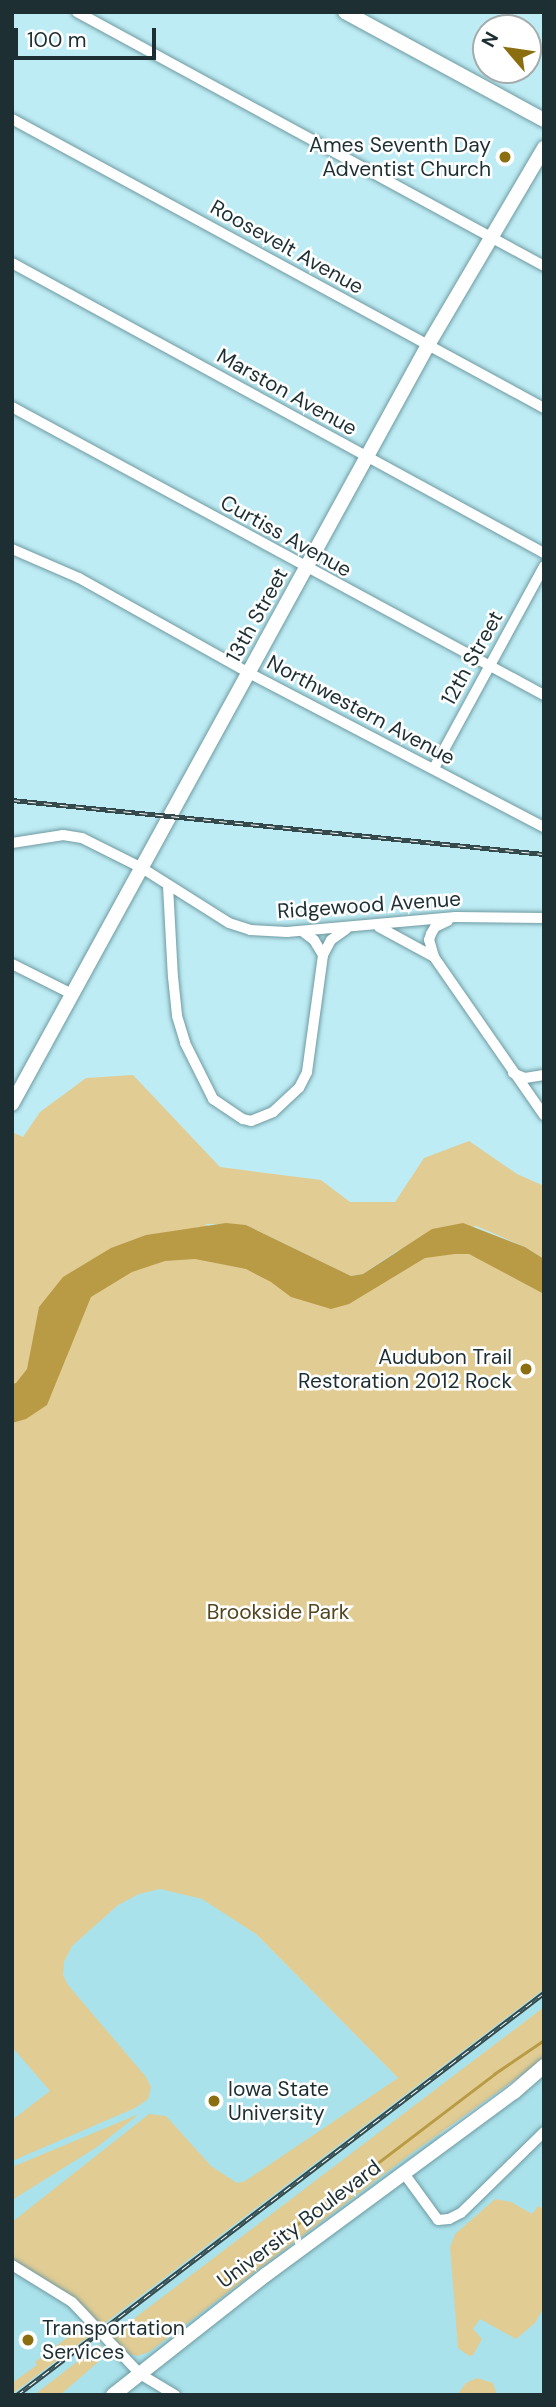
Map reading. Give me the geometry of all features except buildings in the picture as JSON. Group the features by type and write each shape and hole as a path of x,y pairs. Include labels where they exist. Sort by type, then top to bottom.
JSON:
{"main road":[{"path":"345,12 544,120"},
{"name":"13th Street","path":"12,1104 428,345 493,239 544,148"},
{"name":"University Boulevard","path":"114,2395 403,2172 514,2092 544,2066"},
{"name":"University Boulevard","path":"514,2092 544,2077"}],"street":[{"path":"77,12 544,266"},
{"name":"Roosevelt Avenue","path":"12,119 544,408"},
{"name":"Marston Avenue","path":"12,263 544,553"},
{"name":"Curtiss Avenue","path":"12,407 306,569 544,695"},
{"name":"Northwestern Avenue","path":"12,549 79,578 249,673 544,827"},
{"name":"12th Street","path":"433,768 544,566"},
{"name":"Ridgewood Avenue","path":"12,843 63,835 82,838 142,868 229,923 250,930 302,931 455,917 544,918"},
{"path":"168,886 177,1016 185,1043 204,1086 213,1098 232,1114 251,1121 273,1112 299,1088 310,1059 323,955 331,940 347,928"},
{"path":"455,917 435,927 431,934 429,940 434,957 544,1115"},
{"path":"378,926 434,957"},
{"path":"302,931 314,940 323,955"},
{"path":"12,964 72,994"},
{"path":"513,1073 525,1078 544,1075"},
{"path":"403,2172 438,2220 449,2219 461,2213 544,2132"},
{"path":"12,2265 72,2302 140,2374 176,2395"}],"shaded area":[{"path":"226,1223 246,1225 351,1276 363,1274 432,1229 463,1223 525,1247 544,1259 544,1294 469,1254 455,1254 425,1258 349,1304 331,1309 291,1297 271,1282 246,1269 195,1259 165,1261 132,1272 91,1297 47,1405 26,1419 12,1423 12,1384 16,1383 27,1369 39,1307 63,1277 111,1248 146,1235"},
{"name":"Iowa State University","path":"12,1802 161,1867 256,1934 398,2078 408,2092 544,1989 544,2007 417,2104 445,2141 514,2092 544,2077 544,2395 12,2395"}],"green space":[{"name":"Brookside Park","path":"133,1075 220,1167 321,1180 350,1202 395,1202 424,1158 469,1141 517,1174 544,1186 544,1259 525,1247 476,1226 397,1251 363,1274 351,1276 246,1225 205,1224 340,1292 452,1234 544,1277 544,1989 101,2326 78,2301 12,2259 12,2222 149,2114 166,2116 211,2166 237,2183 245,2181 398,2078 256,1934 202,1899 160,1889 139,1894 118,1905 72,1946 64,1962 63,1975 68,1985 146,2077 151,2087 148,2099 135,2108 12,2161 12,2120 50,2091 12,2047 12,1132 23,1137 40,1112 86,1078"},
{"path":"544,2007 544,2059 412,2153 149,2352 137,2356 123,2352 111,2336"},
{"path":"139,2114 97,2147 12,2200 12,2167"},
{"path":"495,2199 511,2202 532,2214 538,2206 544,2209 544,2307 535,2323 516,2339 480,2319 473,2329 482,2339 473,2355 469,2356 458,2348 450,2247 455,2234"},
{"path":"84,2330 92,2334 12,2394 12,2383 37,2365 35,2362 73,2333"},
{"path":"100,2344 105,2356 60,2395 34,2395"},
{"path":"477,2378 493,2383 497,2395 457,2395 466,2383"}],"waterway":[{"path":"224,2280 494,2074 544,2040"}],"railway":[{"path":"12,800 544,854"},
{"path":"17,2395 544,1993"}],"place":[{"name":"Ames Seventh Day Adventist Church","path":"505,157"},
{"name":"Audubon Trail Restoration 2012 Rock","path":"526,1369"},
{"name":"Iowa State University","path":"214,2101"},
{"name":"Transportation Services","path":"28,2340"}]}
